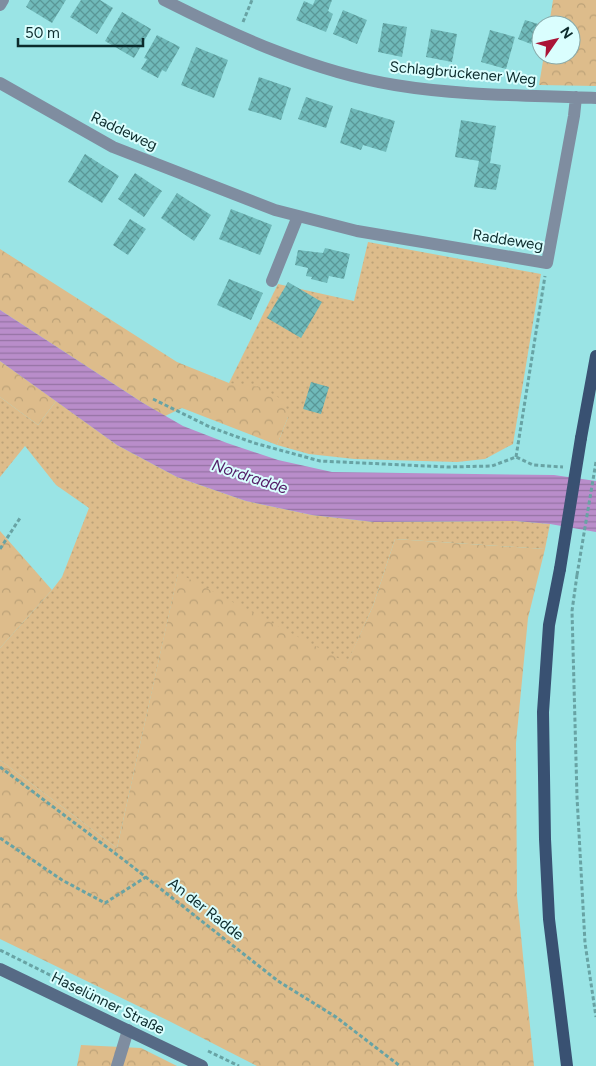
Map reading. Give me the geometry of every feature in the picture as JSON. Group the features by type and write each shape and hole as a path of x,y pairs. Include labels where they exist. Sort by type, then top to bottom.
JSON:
{"main road":[{"path":"567,1066 549,909 545,840 543,712 549,625 596,356"}],"street":[{"path":"0,5 4,0"},
{"name":"Schlagbrückener Weg","path":"164,0 211,24 288,55 346,75 395,85 468,92 596,98"},
{"name":"Raddeweg","path":"0,83 113,146 275,210 357,231 547,263 576,97"},
{"path":"272,281 298,216"},
{"name":"Haselünner Straße","path":"0,969 202,1066"},
{"path":"117,1066 128,1030"},
{"path":"559,1066 564,1051"}],"path":[{"path":"238,34 252,0"},
{"path":"516,457 547,263"},
{"path":"153,399 210,427 254,443 320,461 447,467 492,466 516,457 533,465 569,468"},
{"path":"596,462 576,575 572,611 577,797 585,943 596,1017"},
{"path":"587,470 596,471"},
{"path":"0,549 20,518"},
{"name":"An der Radde","path":"0,767 146,877 278,981 336,1016 400,1066"},
{"path":"0,838 62,880 105,903 146,877"}],"green space":[{"path":"553,0 596,0 596,86 539,85 542,65 581,65 581,15 551,15"},
{"path":"368,242 541,274 513,444 485,459 457,462 354,459 309,454 277,445 288,417 229,383 278,284 354,301"},
{"path":"0,249 177,362 229,383 261,387 284,401 288,417 277,445 182,408 165,416 0,310"},
{"path":"0,361 56,401 38,425 0,397"},
{"path":"0,397 38,425 56,401 117,445 177,477 246,501 312,515 374,522 516,521 550,524 545,549 395,539 373,606 347,664 178,574 117,848 0,760 0,648 62,577 89,508 56,485 25,446 0,477"},
{"path":"0,531 52,590 0,648"},
{"path":"395,539 545,549 528,618 516,743 517,896 534,1066 257,1066 0,939 0,760 117,848 178,573 347,663 373,606"},
{"path":"81,1045 141,1048 177,1066 77,1066"}],"water":[{"name":"Nordradde","path":"0,310 143,403 183,426 278,460 332,472 554,475 596,481 596,532 550,524 516,521 374,522 312,515 246,501 177,477 117,445 0,361"}],"building":[{"path":"30,0 66,0 52,23 26,7"},
{"path":"81,0 100,0 113,8 97,34 70,17"},
{"path":"315,0 332,0 328,11 333,14 326,32 296,20 304,1 313,5"},
{"path":"343,10 367,20 357,44 333,34"},
{"path":"122,12 151,29 134,58 105,41"},
{"path":"525,20 531,22 531,44 518,39"},
{"path":"383,23 407,27 402,57 378,52"},
{"path":"431,29 457,34 452,62 426,57"},
{"path":"490,30 515,37 506,69 481,62"},
{"path":"157,35 180,47 166,72 162,70 158,78 141,69 147,59 144,58"},
{"path":"196,47 228,60 214,98 181,85"},
{"path":"259,77 291,88 281,120 248,110"},
{"path":"306,97 333,106 326,128 298,119"},
{"path":"351,108 395,121 386,152 363,145 361,150 340,143"},
{"path":"461,120 496,126 490,163 501,165 496,190 474,187 479,161 455,157"},
{"path":"85,154 119,176 102,203 68,182"},
{"path":"135,173 162,191 144,217 118,199"},
{"path":"177,193 211,215 194,241 161,218"},
{"path":"231,209 272,225 260,255 219,239"},
{"path":"130,219 146,229 128,255 113,245"},
{"path":"325,248 350,254 344,279 329,276 327,283 311,279 312,277 306,276 308,268 295,265 298,250 323,253"},
{"path":"229,279 263,293 251,320 217,305"},
{"path":"288,282 322,302 301,338 267,318"},
{"path":"311,382 329,387 321,414 303,409"}]}
